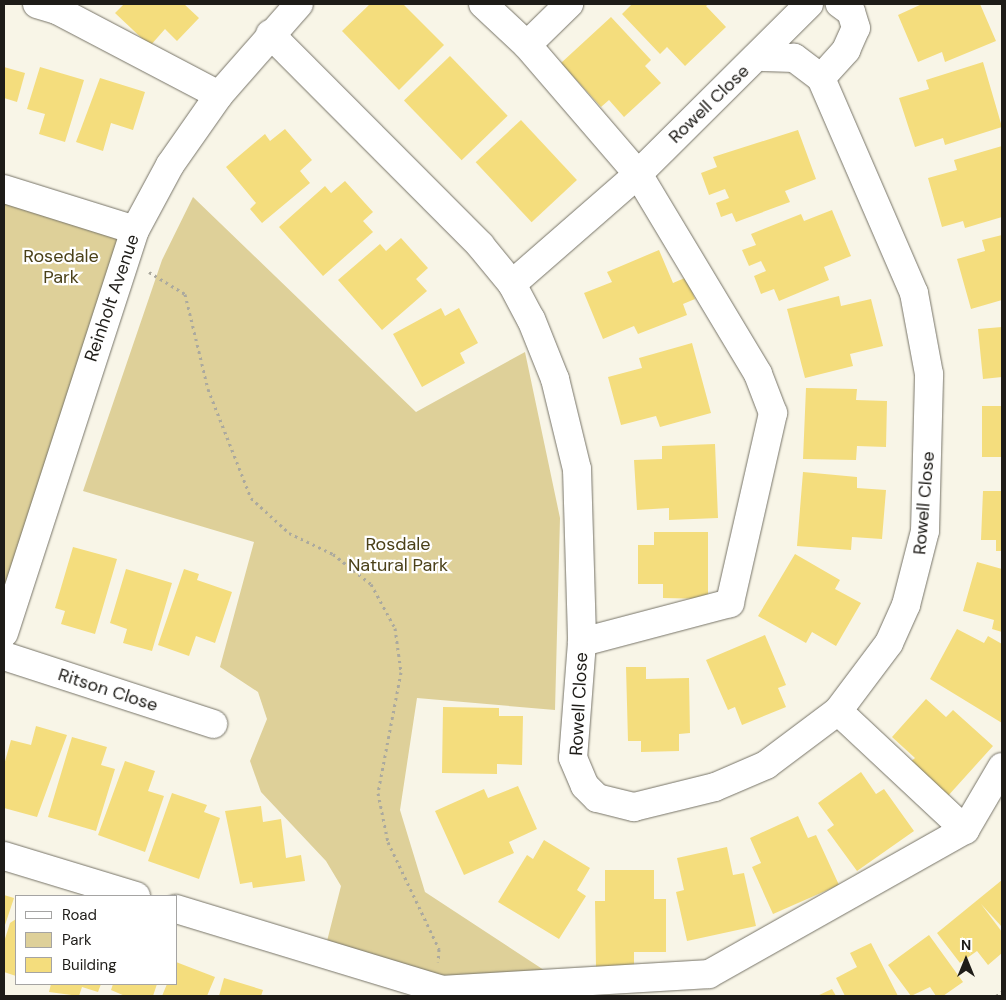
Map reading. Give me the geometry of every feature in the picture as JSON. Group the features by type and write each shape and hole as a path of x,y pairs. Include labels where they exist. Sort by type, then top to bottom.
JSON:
{"street":[{"name":"Reinholt Avenue","path":"4,633 135,230 170,165 219,95 270,34 299,4"},
{"path":"483,4 526,45 638,174 758,374 772,414 730,604 582,642"},
{"path":"526,45 569,4"},
{"path":"757,57 809,4"},
{"path":"821,78 846,50 856,28 851,12 840,4"},
{"path":"52,6 219,95"},
{"name":"Rowell Close","path":"270,34 480,245 512,284 555,379 577,469 582,642 573,758 585,786 612,805 634,807 668,800 741,777 766,765 838,711 889,643 916,572 925,531 931,415 923,330 914,293 821,78 794,58 757,57 638,174 512,284"},
{"path":"4,189 135,230"},
{"name":"Ritson Close","path":"4,656 213,724"},
{"path":"838,711 965,830"},
{"path":"178,910 442,990 709,974 965,830 1002,767"},
{"path":"4,856 133,895"}],"path":[{"path":"148,272 185,294 208,389 251,498 289,533 333,554 371,584 395,628 401,672 380,768 381,816 439,949 442,990"},
{"path":"996,996 1002,992"}],"green space":[{"name":"Rosedale Park","path":"4,189 135,230 4,633"},
{"name":"Rosdale Natural Park","path":"193,197 416,412 525,352 560,518 555,710 417,698 400,810 425,892 550,974 446,983 326,945 341,886 326,861 261,792 250,761 267,719 258,692 220,667 254,542 83,491 162,260"}],"building":[{"path":"124,4 184,4 199,18 177,41 165,29 150,46 115,13"},
{"path":"370,4 403,4 444,45 399,90 342,31"},
{"path":"632,4 709,4 706,6 726,27 685,66 667,47 660,54 622,14"},
{"path":"922,4 980,4 996,41 945,62 942,52 918,62 898,15"},
{"path":"611,17 651,60 645,66 661,83 624,117 609,100 601,107 561,63"},
{"path":"450,56 508,116 462,160 404,100"},
{"path":"983,62 1002,127 945,145 943,138 915,147 899,98 929,89 926,80"},
{"path":"4,67 25,73 17,102 4,98"},
{"path":"40,67 84,80 65,142 39,134 45,114 27,109"},
{"path":"100,78 145,92 133,130 111,123 103,151 76,142"},
{"path":"521,120 577,180 532,222 476,162"},
{"path":"285,129 312,160 300,171 310,183 262,223 250,209 256,203 226,167 265,134 270,141"},
{"path":"798,130 816,179 785,191 790,202 736,222 732,213 721,217 716,203 729,198 725,189 709,195 701,173 717,167 713,157"},
{"path":"1002,146 1002,217 965,228 963,221 942,227 928,178 957,170 954,160"},
{"path":"345,181 373,212 363,221 373,232 323,276 279,227 325,186 331,193"},
{"path":"832,210 851,256 824,267 829,280 779,301 774,289 761,294 754,276 766,271 761,261 749,266 742,250 756,245 751,234 801,214 804,221"},
{"path":"1002,235 1002,300 971,309 957,259 985,251 982,240"},
{"path":"401,238 428,268 416,279 427,291 382,330 338,280 380,244 386,251"},
{"path":"659,250 673,283 687,277 695,299 683,304 687,315 638,334 634,326 603,339 584,293 612,282 607,272"},
{"path":"839,296 841,306 871,299 883,346 850,354 853,366 805,378 787,309"},
{"path":"441,308 445,316 459,308 478,343 460,353 465,363 422,387 393,334"},
{"path":"1002,327 1002,377 983,379 978,329"},
{"path":"692,343 711,413 660,427 656,416 621,425 608,377 642,368 639,358"},
{"path":"806,388 857,389 856,400 887,401 886,447 857,446 856,460 803,459"},
{"path":"982,406 1002,406 1002,457 982,457"},
{"path":"715,444 718,518 669,520 669,508 637,510 634,460 662,459 662,446"},
{"path":"803,472 857,477 857,488 886,490 882,539 852,537 851,550 797,546"},
{"path":"983,491 1002,491 1002,551 996,551 996,540 981,540"},
{"path":"654,532 708,532 708,599 663,598 663,584 638,584 638,545 654,545"},
{"path":"73,547 117,559 95,634 61,624 65,611 55,608"},
{"path":"795,554 840,580 835,589 861,603 836,646 812,632 806,643 758,616"},
{"path":"977,562 1002,569 1002,632 992,629 994,620 963,611"},
{"path":"126,569 172,583 152,651 123,643 127,629 110,623"},
{"path":"184,569 199,574 197,580 232,592 215,643 196,636 189,656 158,645"},
{"path":"957,629 984,643 988,636 1002,644 1002,723 930,679"},
{"path":"765,635 786,685 778,688 786,707 742,725 735,707 728,710 706,660"},
{"path":"626,667 646,667 646,679 689,678 690,733 679,734 679,751 641,752 641,741 628,741"},
{"path":"926,699 946,717 953,710 993,746 947,797 909,763 915,758 892,737"},
{"path":"443,707 499,708 499,716 523,716 522,765 497,764 497,774 442,773"},
{"path":"36,726 67,735 37,817 4,808 4,765 11,740 31,745"},
{"path":"72,737 107,747 101,765 115,769 96,831 48,817"},
{"path":"125,761 155,771 148,791 164,796 145,852 98,835"},
{"path":"861,772 876,794 884,789 914,831 857,871 827,830 834,825 818,803"},
{"path":"518,786 537,829 509,842 514,853 464,875 435,811 484,789 488,798"},
{"path":"172,793 207,805 204,812 220,818 199,879 148,861"},
{"path":"261,806 263,822 281,819 286,858 301,855 305,881 253,888 252,882 240,884 225,811"},
{"path":"798,816 808,838 816,835 839,885 773,914 752,867 761,863 750,838"},
{"path":"544,840 590,868 577,890 586,896 559,939 498,902 527,855 533,859"},
{"path":"727,847 733,875 744,873 756,926 687,941 676,892 684,890 677,858"},
{"path":"605,870 654,870 654,899 666,899 666,952 634,952 634,968 596,968 595,901 605,901"},
{"path":"1002,880 1002,927 981,904 1002,932 1002,953 988,965 977,951 960,963 937,933"},
{"path":"4,895 14,898 4,928"},
{"path":"15,920 15,976 4,972 4,942 10,923"},
{"path":"929,935 963,982 943,996 936,996 930,987 911,996 888,965"},
{"path":"871,943 898,996 845,996 836,978 857,967 850,953"},
{"path":"178,963 215,977 207,996 162,996 167,985 178,985"},
{"path":"224,978 263,990 261,996 219,996"},
{"path":"51,985 101,985 98,992 82,987 79,996 49,992"},
{"path":"113,985 157,985 153,996 125,996 111,990"},
{"path":"832,989 836,996 817,996"}]}
